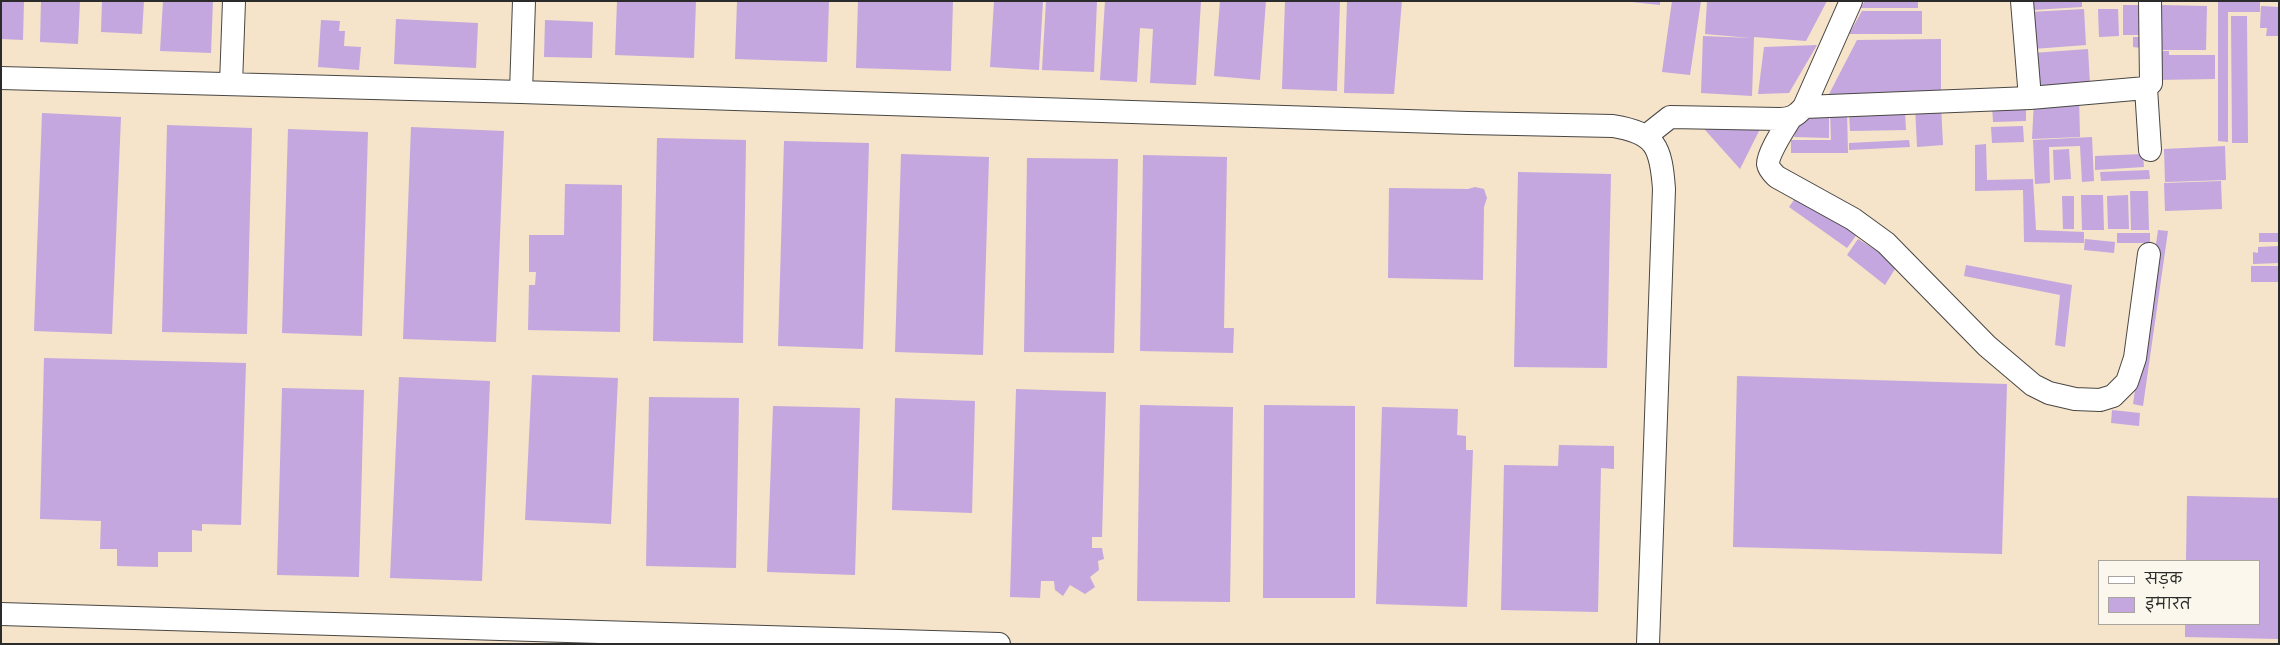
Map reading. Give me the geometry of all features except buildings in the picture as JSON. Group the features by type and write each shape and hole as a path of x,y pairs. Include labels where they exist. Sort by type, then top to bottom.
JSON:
{"street":[{"path":"231,84 234,1"},
{"path":"521,92 524,1"},
{"path":"1851,1 1797,113 1769,158 1768,166 1771,172 1853,219 1886,243 1986,346 2033,385 2049,393 2075,399 2100,400 2113,396 2127,382 2135,358 2149,254"},
{"path":"2022,1 2030,98"},
{"path":"1646,136 1670,116 1797,113 2030,98 2146,88 2151,84 2150,1"},
{"path":"1,78 521,92 1448,123 1612,126 1630,129 1646,136 1654,144 1662,164 1664,189 1648,644"},
{"path":"2146,88 2150,150"},
{"path":"1,614 999,644"}]}
